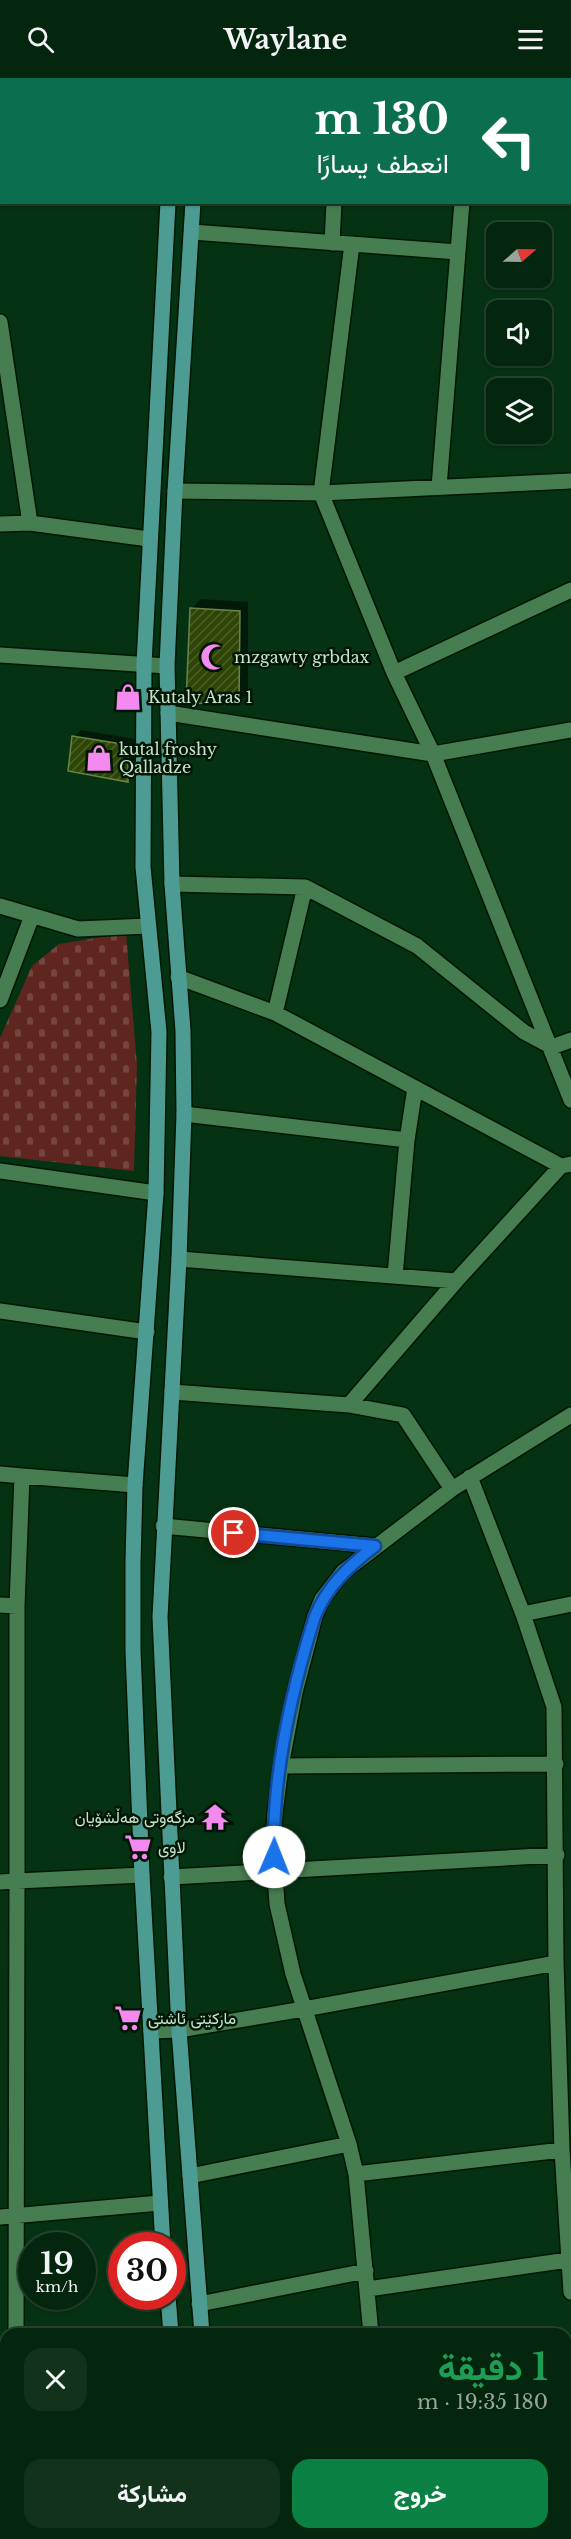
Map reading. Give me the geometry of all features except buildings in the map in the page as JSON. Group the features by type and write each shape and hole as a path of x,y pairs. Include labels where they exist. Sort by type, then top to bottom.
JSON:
{"main road":[{"path":"163,2232 142,1875 133,1651 135,1485 156,1192 159,1032 143,867 144,664 168,204"},
{"path":"193,204 175,491 167,666 172,884 183,1031 183,1114 179,1259 160,1617 179,2030 201,2328"},
{"path":"169,2310 171,2328"}],"street":[{"path":"332,243 334,204"},
{"path":"439,487 462,204"},
{"path":"192,232 458,252"},
{"path":"352,244 321,493 394,673 433,754 552,1047 571,1100"},
{"path":"0,322 7,424 30,523"},
{"path":"175,491 321,493 571,480"},
{"path":"0,524 30,523 149,539"},
{"path":"394,673 571,590"},
{"path":"0,655 167,666"},
{"path":"168,713 433,754 571,730"},
{"path":"172,884 305,887 417,946 524,1032 552,1047 571,1040"},
{"path":"275,1012 305,887"},
{"path":"0,906 78,929 148,926"},
{"path":"0,1000 32,916"},
{"path":"178,977 275,1012 566,1165 456,1281 349,1405"},
{"path":"395,1276 407,1140 416,1088"},
{"path":"183,1114 407,1140"},
{"path":"0,1171 156,1192"},
{"path":"179,1259 456,1281"},
{"path":"0,1311 147,1332"},
{"path":"172,1392 349,1405 403,1415 452,1489"},
{"path":"371,2328 356,2174 349,2144 304,2009 284,1939 274,1871 274,1833 281,1766 295,1692 315,1616 322,1599 337,1579 375,1546 452,1489 571,1415"},
{"path":"0,1474 135,1485"},
{"path":"16,2328 7,2216 16,1881 17,1606 22,1476"},
{"path":"470,1477 523,1614 554,1707 564,1745 556,1764 556,1963 562,2150 567,2168 568,2259 571,2292"},
{"path":"163,1527 375,1546"},
{"path":"523,1614 571,1604"},
{"path":"0,1605 17,1606"},
{"path":"281,1766 556,1764"},
{"path":"171,1877 556,1855"},
{"path":"0,1882 142,1875"},
{"path":"151,2031 179,2030 556,1963"},
{"path":"190,2176 349,2144"},
{"path":"356,2174 562,2150"},
{"path":"7,2216 160,2203"},
{"path":"368,2289 568,2259"},
{"path":"199,2304 366,2271"}],"green space":[{"path":"126,933 137,1065 134,1171 0,1156 0,1038 32,966 59,944"}],"place":[{"name":"mzgawty grbdax","path":"214,657"},
{"name":"Kutaly Aras 1","path":"128,697"},
{"name":"kutal froshy Qalladze","path":"99,758"},
{"name":"مزگەوتی ھەڵشۆیان","path":"215,1817"},
{"name":"لاوی","path":"138,1847"},
{"name":"مارکێتی ئاشتی","path":"128,2018"}],"route":[{"path":"234,1533 375,1546 343,1572 322,1599 308,1636 281,1766 275,1813 274,1857"}]}
